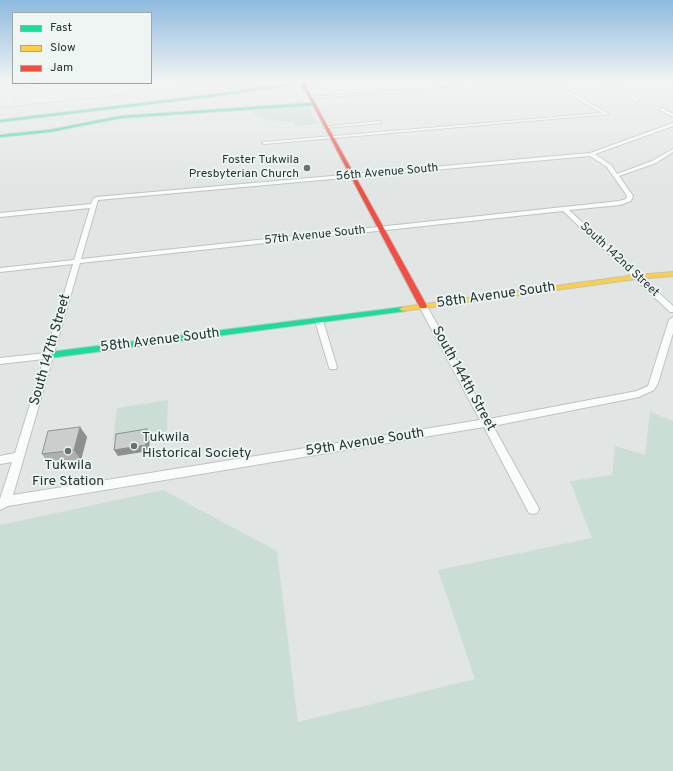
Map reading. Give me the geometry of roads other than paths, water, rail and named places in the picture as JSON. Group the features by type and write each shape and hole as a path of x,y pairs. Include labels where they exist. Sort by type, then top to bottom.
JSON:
{"main road":[{"path":"0,121 35,117"},
{"path":"0,124 52,117"},
{"path":"0,136 49,131 121,117"},
{"name":"South 144th Street","path":"320,117 423,306"},
{"name":"58th Avenue South","path":"50,355 319,321 636,277 673,274"}],"street":[{"path":"264,143 571,117"},
{"path":"325,127 380,122"},
{"name":"56th Avenue South","path":"0,215 95,203 352,176 592,154 673,124"},
{"path":"592,154 609,166 616,176 654,162 673,150"},
{"name":"57th Avenue South","path":"0,270 620,203 630,200 630,196 616,176"},
{"name":"South 147th Street","path":"3,503 19,457 76,262 95,203"},
{"name":"South 142nd Street","path":"564,209 673,310"},
{"name":"South 144th Street","path":"423,306 533,509"},
{"name":"59th Avenue South","path":"3,503 486,423 646,391 651,388 654,383 673,320"},
{"path":"319,321 333,367"},
{"name":"58th Avenue South","path":"0,362 50,355"},
{"path":"0,460 19,457"}],"place":[{"name":"Foster Tukwila Presbyterian Church","path":"307,168"},
{"name":"Tukwila Historical Society","path":"134,446"},
{"name":"Tukwila Fire Station","path":"68,451"}]}
